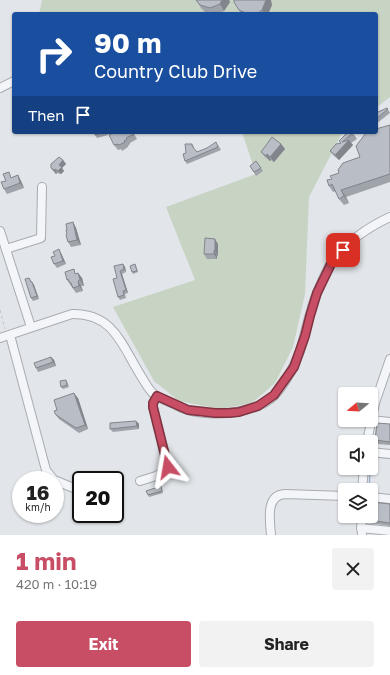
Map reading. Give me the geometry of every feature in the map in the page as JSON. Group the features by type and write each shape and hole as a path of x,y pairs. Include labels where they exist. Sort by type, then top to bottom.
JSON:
{"street":[{"path":"0,88 12,82"},
{"path":"6,249 41,238 42,187"},
{"path":"72,487 54,480 46,470 6,336 72,314 84,313 105,322 118,335 145,383 157,396 188,410 215,413 239,412 258,406 274,395 294,367 305,336 317,293 332,262 350,242 368,228 390,217"},
{"path":"0,231 30,327"},
{"path":"378,394 390,359"},
{"path":"140,481 156,476 168,469 153,407 153,403 157,396"},
{"path":"378,421 390,422"},
{"path":"378,453 390,454"},
{"path":"271,535 270,511 272,502 276,497 285,494 338,496"},
{"path":"378,498 390,499"},
{"path":"362,531 390,531"}],"path":[{"path":"0,310 6,336"}],"green space":[{"path":"42,0 390,0 390,97 378,106 378,12 39,12"},
{"path":"243,134 342,134 309,197 305,294 293,347 275,383 252,403 220,409 179,401 154,381 113,307 195,280 166,207 256,174"}],"building":[{"path":"196,0 222,0 220,4 210,8 200,5"},
{"path":"234,0 266,0 262,10 259,12 244,12 239,10"},
{"path":"387,108 388,109 378,117 378,112"},
{"path":"390,125 390,174 341,190 344,196 339,199 332,184 329,186 327,180 332,179 330,176 339,173 338,170 343,163 360,157 356,146 365,134 378,134 378,128"},
{"path":"134,134 126,138 127,139 124,141 125,142 119,145 114,145 109,135"},
{"path":"346,134 352,134 342,142 349,140 335,155 330,151 336,144 341,143 339,141"},
{"path":"272,137 281,144 270,157 261,152"},
{"path":"216,142 218,147 185,161 183,154 186,153 185,144 192,144 197,152"},
{"path":"59,157 63,160 59,165 62,167 58,171 51,168 51,164"},
{"path":"256,161 261,168 254,172 250,166"},
{"path":"9,172 11,178 18,175 20,183 4,189 1,182 6,181 3,174"},
{"path":"73,222 77,240 68,242 66,235 66,224"},
{"path":"205,238 215,239 214,254 204,254"},
{"path":"59,249 63,261 54,264 51,257 55,256 53,252"},
{"path":"123,264 124,269 120,271 126,290 123,291 124,295 118,297 113,279 117,278 114,266"},
{"path":"135,264 137,271 132,272 130,266"},
{"path":"74,269 75,274 78,273 80,280 78,281 79,286 73,288 68,279 67,280 65,272"},
{"path":"29,278 37,296 31,298 25,279"},
{"path":"51,357 53,362 36,368 34,363"},
{"path":"66,380 67,385 61,387 60,381"},
{"path":"74,393 85,425 76,428 56,415 54,411 57,410 54,400"},
{"path":"136,421 137,426 110,429 110,423"},
{"path":"378,423 390,424 390,442 378,440 378,435 376,435"},
{"path":"161,486 162,491 148,495 146,491"},
{"path":"378,503 390,504 390,523 378,521"}],"waterway":[{"path":"370,483 372,460 376,457 390,458"}],"route":[{"path":"168,467 153,407 153,403 157,396 188,410 229,413 239,412 258,406 274,395 294,367 305,336 317,293 332,262 343,250"}]}
